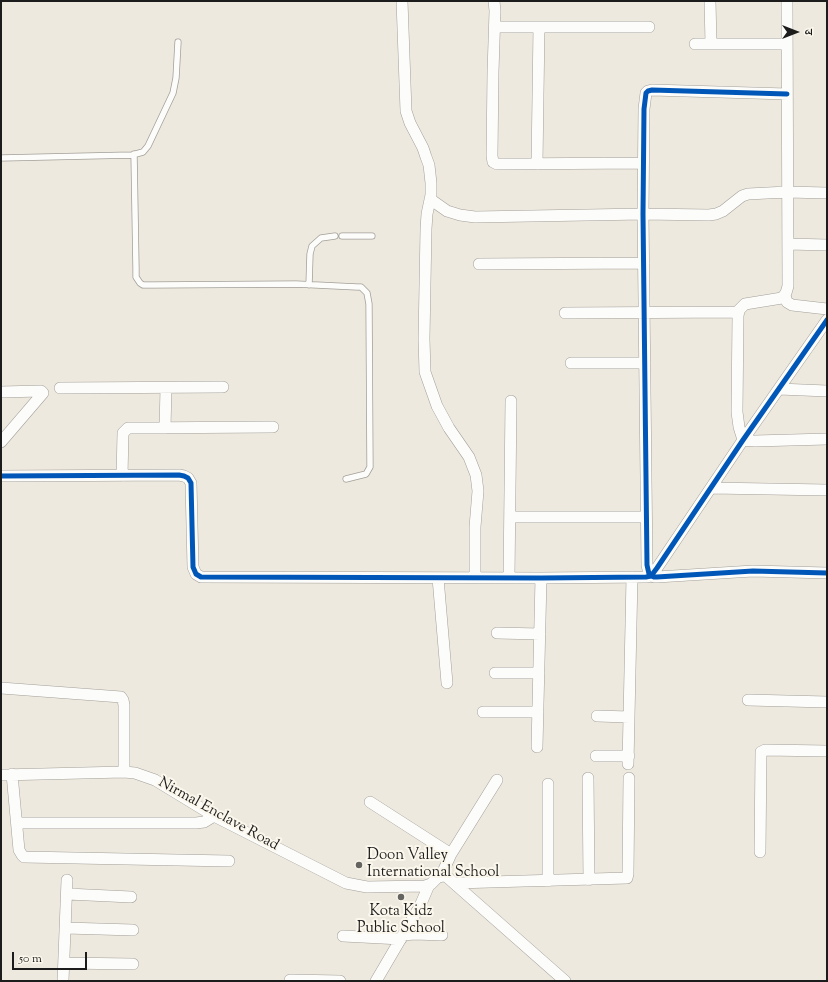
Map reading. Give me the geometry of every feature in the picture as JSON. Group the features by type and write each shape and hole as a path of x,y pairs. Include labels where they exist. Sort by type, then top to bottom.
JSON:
{"street":[{"path":"402,1 406,112 423,148 429,165 431,191 426,229 424,339 425,372 437,406 449,428 470,457 476,475 478,491 475,527 475,578"},
{"path":"494,1 495,27 492,160 494,163 643,163"},
{"path":"710,1 711,44"},
{"path":"787,1 788,286 785,296 787,302 792,305 827,309"},
{"path":"495,27 649,27"},
{"path":"537,164 539,27"},
{"path":"695,44 787,44"},
{"path":"650,576 647,565 646,517 643,214 644,109 646,93 648,91 787,94"},
{"path":"430,199 448,211 465,216 716,214 742,196 748,194 787,192 827,193"},
{"path":"788,244 827,245"},
{"path":"479,264 644,263"},
{"path":"743,440 739,428 737,412 738,312 745,304 782,298 785,296"},
{"path":"565,313 738,312"},
{"path":"650,576 657,568 743,440 825,326"},
{"path":"571,364 645,363"},
{"path":"60,388 223,387"},
{"path":"166,388 166,428"},
{"path":"779,389 827,391"},
{"path":"1,392 41,391 43,394 1,442"},
{"path":"509,578 511,400"},
{"path":"122,476 123,433 128,428 273,427"},
{"path":"743,440 827,440"},
{"path":"1,476 184,476 190,480 191,483 193,568 196,574 201,577 541,578 650,576 657,578 754,571 827,573"},
{"path":"711,488 827,490"},
{"path":"510,517 646,517"},
{"path":"596,756 628,760 632,577"},
{"path":"438,578 447,683"},
{"path":"538,747 541,578"},
{"path":"497,633 540,634"},
{"path":"495,673 539,673"},
{"path":"1,688 121,697 124,705 124,772"},
{"path":"748,700 827,702"},
{"path":"483,712 538,712"},
{"path":"597,716 629,717"},
{"path":"760,852 762,752 765,750 827,751"},
{"name":"Nirmal Enclave Road","path":"6,774 135,773 155,780 214,816 346,883 367,887 429,885"},
{"path":"6,774 17,823 20,850 22,855 28,857 229,861"},
{"path":"588,778 589,880"},
{"path":"456,883 625,879 628,876 629,778"},
{"path":"376,981 424,899 429,885 441,876 451,854 497,780"},
{"path":"548,784 548,881"},
{"path":"370,802 451,854"},
{"path":"17,823 196,823 204,822 214,816"},
{"path":"441,876 450,878 456,883 566,981"},
{"path":"63,981 67,880"},
{"path":"67,894 131,897"},
{"path":"66,928 132,930"},
{"path":"343,936 402,937 415,934 442,935"},
{"path":"64,963 133,964"},
{"path":"290,980 340,981"}],"lane":[{"path":"1,158 134,154 143,152 148,146 170,100 176,78 178,42"},
{"path":"134,154 136,277 140,284 357,286 361,287 367,293 370,467 366,474 346,479"},
{"path":"310,285 310,254 312,246 321,238 335,236"},
{"path":"342,236 372,236"}],"cycle path":[{"path":"787,94 652,90 646,93 644,109 643,214 647,565 649,574 654,577 753,571 827,573"},
{"path":"1,476 179,475 188,478 191,483 193,567 196,574 201,577 646,577 651,576 657,568 743,440 827,320"}],"place":[{"name":"Doon Valley International School","path":"359,865"},
{"name":"Kota Kidz Public School","path":"401,897"}]}
